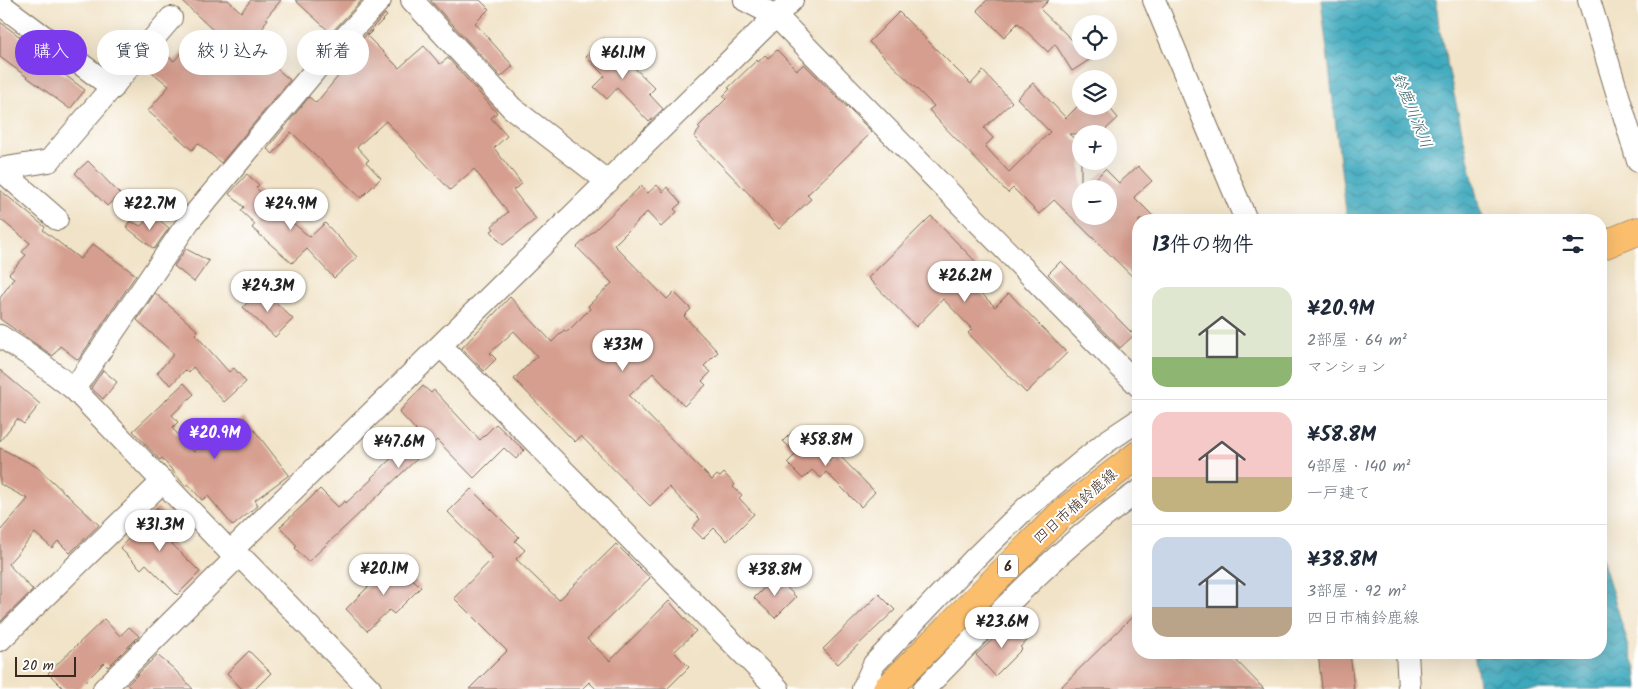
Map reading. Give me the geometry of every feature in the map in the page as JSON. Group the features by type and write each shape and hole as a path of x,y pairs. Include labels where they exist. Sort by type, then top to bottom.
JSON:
{"main road":[{"path":"1607,244 1638,231"},
{"name":"四日市楠鈴鹿線","path":"887,689 1060,515 1132,459"}],"street":[{"path":"74,389 189,221 326,56 380,0"},
{"path":"412,0 512,108 608,182"},
{"path":"745,0 776,16 1132,379"},
{"path":"104,689 233,555 441,346 792,0"},
{"path":"1154,0 1243,214"},
{"path":"1589,0 1638,161"},
{"path":"0,4 112,88"},
{"path":"0,169 49,161 171,18"},
{"path":"0,169 57,219"},
{"path":"0,336 31,356 74,389 233,555 245,561 370,689"},
{"path":"441,346 778,689"},
{"path":"863,689 874,664 975,558 1027,507 1106,442 1132,425"},
{"path":"0,640 162,481"},
{"path":"924,689 1058,555 1101,518 1132,496"},
{"path":"1407,659 1409,689"}],"water":[{"name":"鈴鹿川派川","path":"1321,0 1436,0 1439,27 1482,214 1346,214"},
{"path":"1607,575 1636,670 1638,689 1480,689 1475,659 1607,659"}],"building":[{"path":"181,0 228,0 241,12 251,0 281,0 266,18 268,19 261,30 213,30"},
{"path":"295,0 362,0 334,30 328,30"},
{"path":"430,0 480,0 489,9 475,23 513,66 501,77"},
{"path":"987,0 1049,0 1040,9 1072,40 1072,60 1089,60 1072,71 1055,44 1048,52 1018,23 1004,37 977,10"},
{"path":"899,12 971,84 983,71 1012,102 984,128 993,138 985,146 1009,172 1050,132 1017,98 1033,83 1066,118 1072,112 1072,115 1116,115 1118,118 1111,125 1072,125 1072,134 1069,134 1072,137 1072,170 1081,170 1081,180 1072,180 1072,218 1054,200 1039,214 1013,188 1008,193 929,110 934,106 869,42"},
{"path":"385,14 387,16 369,34 369,31"},
{"path":"0,22 15,33 15,68 0,57"},
{"path":"369,38 399,68 424,46 440,64 448,58 497,113 491,118 507,136 494,148 522,184 513,190 536,219 503,245 491,231 494,229 492,226 508,212 474,169 450,190 386,121 357,147 369,160 366,162 381,178 361,198 291,132 273,154 267,149 309,97 316,103 339,75 369,75"},
{"path":"604,38 655,88 649,94 663,109 649,122 617,88 607,99 594,87 605,76 586,57"},
{"path":"777,50 797,70 804,64 872,132 807,195 811,199 779,229 752,197 694,137 700,129 698,127 726,99 723,96 730,89 728,88 757,60 758,62 765,55 768,58"},
{"path":"179,56 179,75 284,75 290,80 221,163 198,143 192,150 148,111 169,86 156,75 169,75 169,57 174,61"},
{"path":"24,75 65,75 85,90 70,109"},
{"path":"88,161 120,194 107,206 75,173"},
{"path":"1138,166 1152,181 1134,197 1151,214 1132,214 1132,276 1080,225 1117,225 1117,181 1119,183"},
{"path":"1104,170 1116,180 1095,180"},
{"path":"247,174 259,185 256,188 269,200 267,202 310,237 325,223 357,257 334,278 307,249 292,263 252,228 255,224 241,211 244,207 229,194"},
{"path":"657,185 663,192 667,187 681,203 674,209 677,212 661,227 647,212 614,245 667,299 674,292 691,309 684,316 718,352 704,366 711,372 702,381 706,385 684,406 653,373 629,396 712,480 717,475 720,477 724,473 735,485 733,487 742,495 739,498 754,514 727,541 714,528 703,539 692,528 700,519 669,487 650,506 581,436 575,442 514,379 537,356 514,331 490,353 496,359 484,371 462,348 510,297 552,342 564,330 567,332 590,309 588,306 612,283 577,247 641,186 648,193"},
{"path":"0,190 45,227 43,230 80,259 93,244 136,275 78,360 60,346 53,356 0,319 0,298 14,278 9,274 26,255 22,252 30,243 0,219"},
{"path":"152,214 169,228 154,249 126,227 130,221 141,226"},
{"path":"931,216 978,264 965,277 995,307 1009,293 1067,353 1026,393 968,333 972,329 943,299 916,327 868,278"},
{"path":"186,249 209,261 194,282 174,266"},
{"path":"1061,261 1132,333 1132,337 1120,348 1048,274"},
{"path":"262,289 293,319 275,337 243,307"},
{"path":"155,293 198,331 195,334 229,372 234,368 246,382 224,402 193,367 188,373 185,370 171,385 157,373 174,354 137,320"},
{"path":"0,370 40,404 24,424 17,419 0,441"},
{"path":"103,370 117,382 103,399 91,388"},
{"path":"184,383 194,394 172,415 178,422 172,428 194,452 244,417 289,475 255,500 258,505 233,526 208,496 202,500 188,484 185,486 162,458 160,460 133,431"},
{"path":"423,386 431,393 434,390 480,440 496,424 524,450 516,459 504,448 474,478 437,440 308,562 280,527 320,489 338,507 345,501 346,503 372,479 416,430 399,412"},
{"path":"796,428 829,461 837,453 875,492 861,507 826,472 821,478 812,470 803,479 787,463 796,454 783,441"},
{"path":"0,448 37,467 99,525 70,553 58,541 52,548 35,533 8,564 33,590 0,622 0,531 28,499 0,484"},
{"path":"471,489 519,537 515,541 525,550 516,559 559,600 616,544 650,578 587,639 610,661 669,601 696,631 674,652 689,667 667,689 596,689 589,682 582,689 469,689 507,651 454,598 493,558 448,512"},
{"path":"157,507 180,531 169,541 200,572 177,595 146,564 141,569 120,548"},
{"path":"394,561 421,587 394,614 389,610 367,631 346,609"},
{"path":"776,576 796,597 775,618 754,598"},
{"path":"879,594 895,610 838,664 823,649"},
{"path":"1132,617 1132,659 1235,659 1264,689 1059,689"},
{"path":"104,619 120,636 129,627 139,636 108,667 104,663 78,689 64,689 48,673"},
{"path":"1010,623 1027,641 1020,647 1022,649 995,676 976,655"},
{"path":"249,651 271,673 255,689 242,689 227,673"},
{"path":"157,655 173,668 193,689 132,689 127,685"},
{"path":"1319,659 1351,659 1354,689 1322,689"}]}
